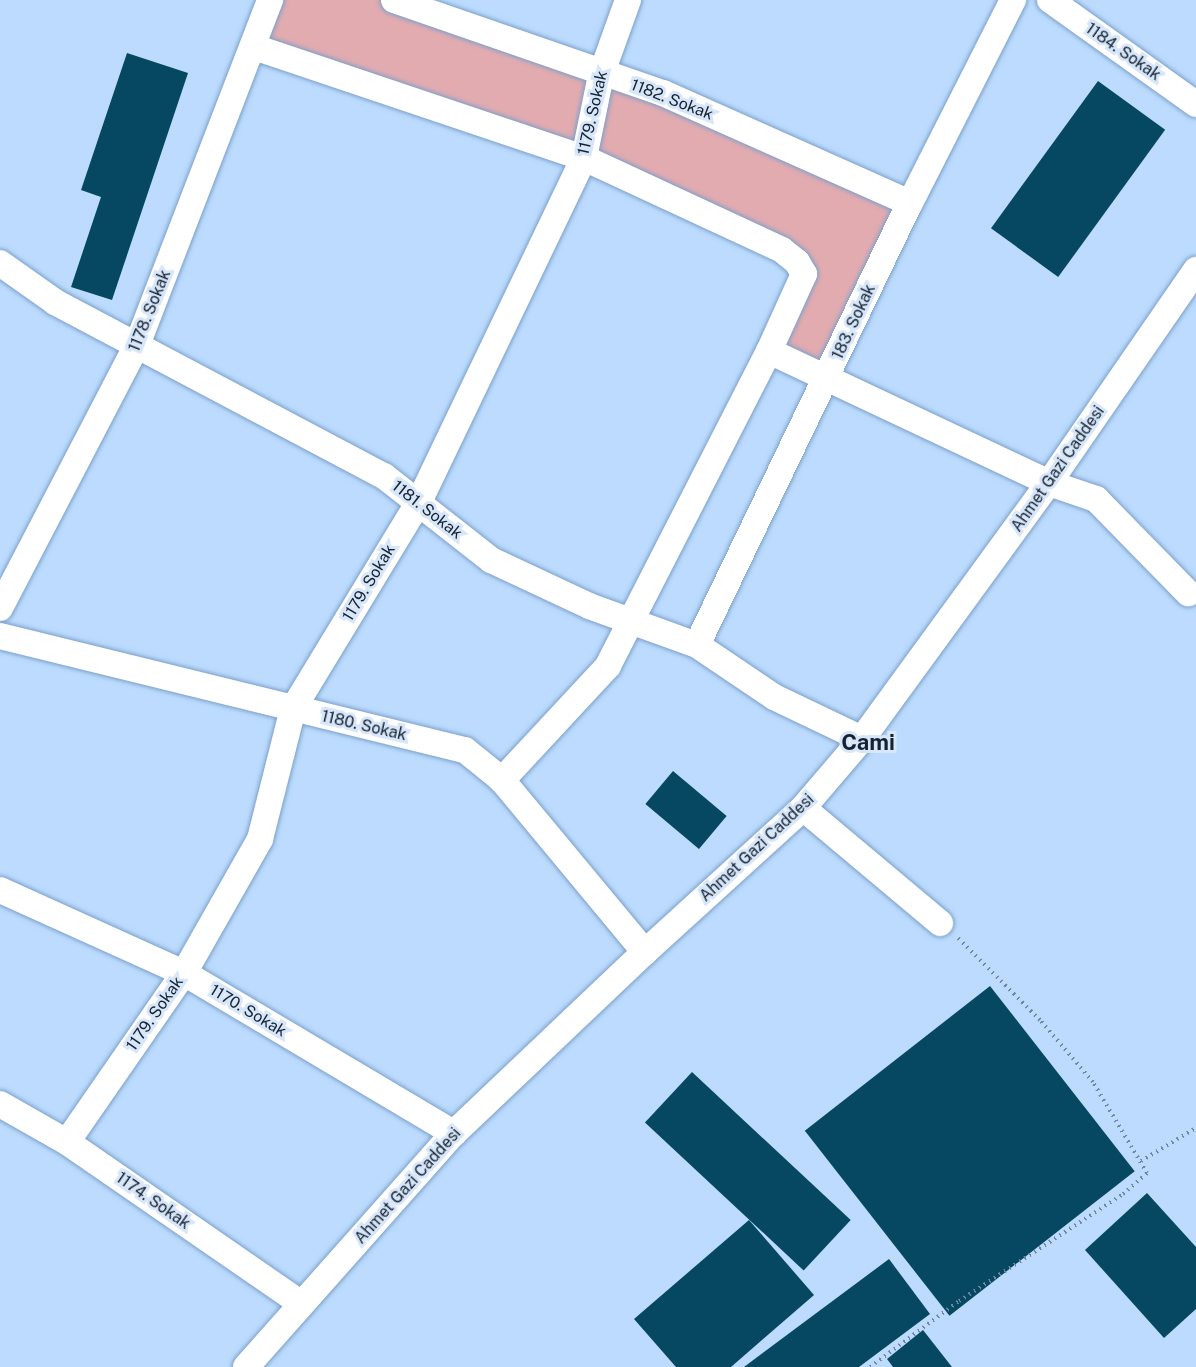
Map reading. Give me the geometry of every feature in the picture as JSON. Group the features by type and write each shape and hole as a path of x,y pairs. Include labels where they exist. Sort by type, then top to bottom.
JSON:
{"street":[{"name":"1178. Sokak","path":"0,609 137,345 270,0"},
{"name":"1182. Sokak","path":"394,0 601,75 663,93 910,203"},
{"name":"1179. Sokak","path":"67,1142 184,972 260,839 292,709 418,502 584,158 601,75 628,0"},
{"name":"183. Sokak","path":"697,645 827,380 910,203 1013,0"},
{"name":"1184. Sokak","path":"1050,0 1196,104"},
{"path":"254,46 584,158 782,250 797,262 804,274 769,351 608,666 502,780"},
{"name":"1181. Sokak","path":"0,263 55,302 384,476 491,560 589,606 631,619 697,645 774,697 862,739"},
{"name":"Ahmet Gazi Caddesi","path":"246,1367 454,1133 645,952 803,808 862,739 1049,483 1196,270"},
{"path":"769,351 1049,483 1096,499 1188,592"},
{"name":"1180. Sokak","path":"0,636 465,750 502,780 645,952"},
{"path":"803,808 940,923"},
{"name":"1170. Sokak","path":"0,890 184,972 454,1133"},
{"name":"1174. Sokak","path":"0,1104 67,1142 302,1304"}],"path":[{"path":"870,1367 959,1301 1123,1194 1147,1173 1086,1073 977,954 940,923"},
{"path":"1141,1161 1196,1128"}],"shaded area":[{"path":"270,0 394,0 910,203 827,380 769,351 804,274 584,158 254,47"}],"building":[{"path":"127,53 188,73 112,300 71,287 101,197 81,190"},
{"path":"1098,81 1165,130 1058,277 991,228"},
{"path":"673,771 727,816 699,849 645,804"},
{"path":"990,986 1135,1171 949,1316 805,1131"},
{"path":"692,1072 851,1220 804,1270 645,1122"},
{"path":"1147,1193 1196,1247 1196,1309 1164,1338 1085,1250"},
{"path":"749,1220 814,1295 731,1367 676,1367 634,1319"},
{"path":"889,1259 930,1314 859,1367 744,1367"},
{"path":"923,1330 952,1367 893,1367 887,1359"}],"district":[{"name":"Cami","path":"868,743"}]}
